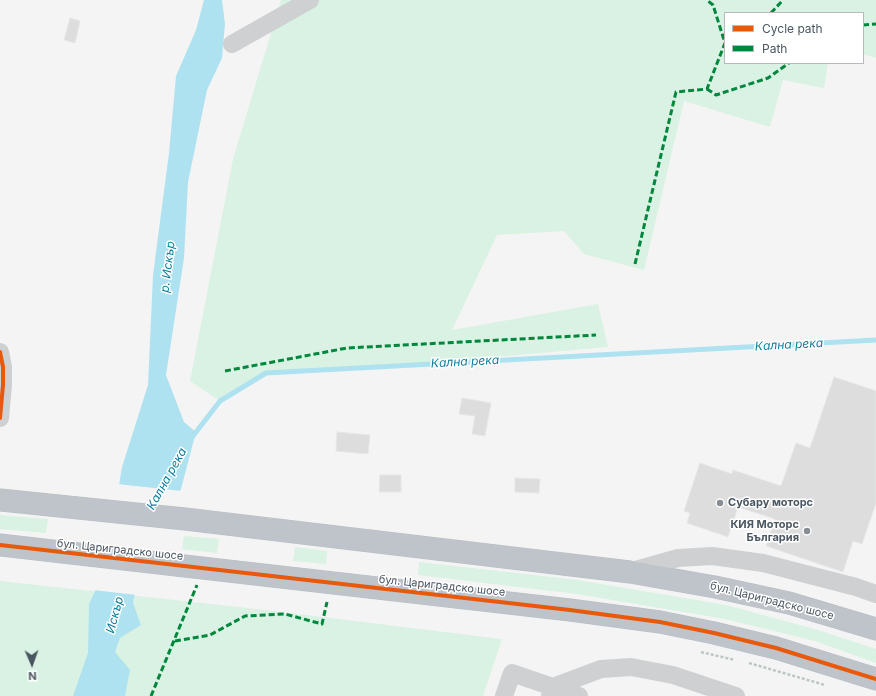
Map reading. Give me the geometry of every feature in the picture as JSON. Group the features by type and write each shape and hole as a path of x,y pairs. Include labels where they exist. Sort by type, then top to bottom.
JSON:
{"highway":[{"name":"бул. Цариградско шосе","path":"0,500 630,572 715,587 774,600 876,629"},
{"name":"бул. Цариградско шосе","path":"0,545 563,609 660,622 776,648 876,679"}],"street":[{"path":"232,44 310,0"},
{"path":"0,352 3,367 3,385 0,418"},
{"path":"630,572 678,558 712,556 763,563 856,587 876,594"},
{"path":"552,692 601,669 632,667 673,675 736,696"},
{"path":"504,696 512,673 552,692 579,696"}],"path":[{"path":"698,651 749,663 828,686"}],"green space":[{"path":"281,0 876,0 876,58 864,54 864,12 724,12 724,64 828,64 824,88 783,80 770,127 684,101 644,270 584,254 564,231 497,235 452,330 598,304 608,347 393,366 266,373 220,401 190,381 233,159"},
{"path":"0,515 48,519 46,533 0,529"},
{"path":"184,536 219,539 217,553 182,549"},
{"path":"295,547 327,551 326,564 293,561"},
{"path":"419,562 578,580 726,605 818,630 876,649 876,663 815,641 725,619 577,594 418,575"},
{"path":"0,581 257,609 502,639 483,696 0,696"}],"water":[{"path":"204,0 222,0 225,24 222,58 207,90 188,182 184,258 166,375 184,422 196,432 181,489 143,547 133,603 141,625 120,638 115,652 130,670 125,696 73,696 88,653 89,604 105,570 122,467 148,385 153,275 169,153 176,76 196,30"}],"pier":[{"path":"117,484 182,491 145,548 137,595 93,590 103,569"}],"building":[{"path":"70,18 80,21 75,43 64,40"},
{"path":"834,377 876,391 876,503 862,544 853,541 843,572 766,546 775,519 738,507 728,537 687,523 690,513 684,511 700,463 732,474 733,470 781,486 796,443 810,448"},
{"path":"462,398 491,403 485,436 472,434 475,416 459,414"},
{"path":"337,432 370,435 368,454 336,451"},
{"path":"380,475 401,475 401,492 379,492"},
{"path":"515,478 540,479 539,493 515,492"}],"waterway":[{"name":"Кална река","path":"193,436 220,401 266,373 876,340"}],"marked path":[{"path":"707,0 713,5 724,40"},
{"path":"772,12 783,0"},
{"path":"864,25 876,24"},
{"path":"635,264 676,92 707,89 724,46"},
{"path":"707,89 716,95 768,78 788,64"},
{"path":"225,371 347,348 596,335"},
{"path":"151,696 197,585"},
{"path":"175,641 210,635 245,616 285,614 322,624 327,602"}],"cycle path":[{"path":"0,352 3,367 0,418"},
{"path":"0,545 570,610 660,622 776,648 876,679"}],"place":[{"name":"Субару моторс","path":"720,503"},
{"name":"КИЯ Моторс България","path":"807,531"}],"water label":[{"name":"р. Искър","path":"168,267"},
{"name":"Искър","path":"115,615"}]}
